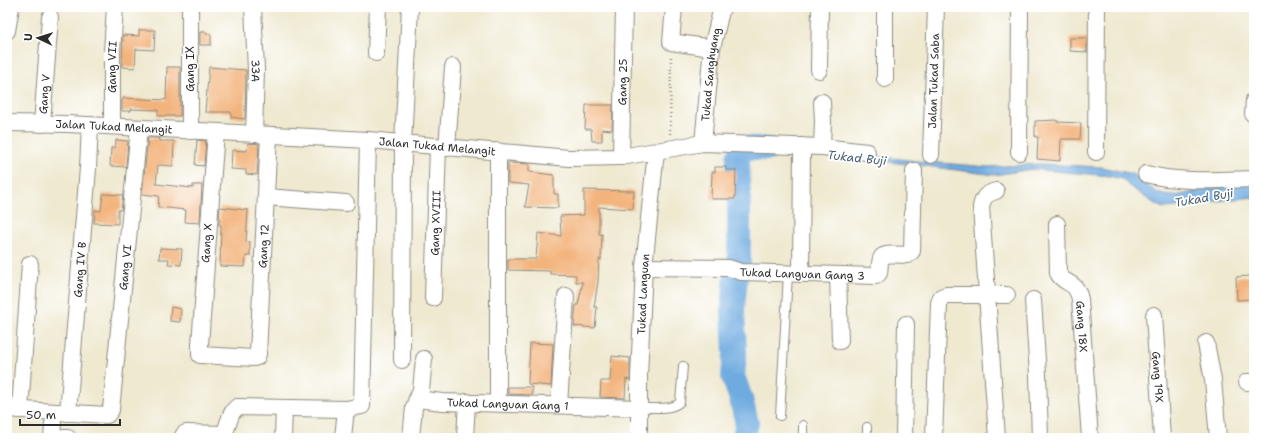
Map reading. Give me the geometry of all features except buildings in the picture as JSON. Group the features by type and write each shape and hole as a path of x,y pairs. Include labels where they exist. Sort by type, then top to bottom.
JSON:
{"street":[{"path":"7,30 11,7"},
{"name":"Gang VII","path":"112,126 112,51 115,7"},
{"name":"Gang IX","path":"190,7 190,131"},
{"name":"33A","path":"253,7 256,70 262,134"},
{"path":"376,53 378,7"},
{"path":"402,360 403,143 410,7"},
{"name":"Gang 25","path":"621,156 624,7"},
{"path":"674,7 671,42 712,48"},
{"name":"Tukad Sanghyang","path":"703,143 712,48 722,7"},
{"path":"819,70 820,7"},
{"path":"885,7 885,79"},
{"name":"Jalan Tukad Saba","path":"931,155 936,7"},
{"path":"1019,152 1020,7"},
{"path":"1096,152 1097,7"},
{"name":"Gang V","path":"42,124 50,17"},
{"name":"Gang XVIII","path":"433,298 442,147 453,67"},
{"path":"822,102 822,147"},
{"name":"Jalan Tukad Melangit","path":"7,126 42,124 90,125 368,140 569,158 621,156 703,143 802,151 822,147 867,152"},
{"name":"Gang IV B","path":"68,413 88,168 90,125"},
{"name":"Gang VI","path":"68,413 107,415 110,413 112,407 139,128"},
{"name":"Gang X","path":"216,132 200,355 249,358 257,357"},
{"name":"Gang 12","path":"257,357 266,197 262,134"},
{"path":"182,438 186,433 224,434 228,427 231,415 237,407 346,409 362,406 368,140"},
{"name":"Tukad Languan","path":"639,438 639,376 644,267 663,150"},
{"path":"794,274 802,151"},
{"path":"498,152 498,403"},
{"name":"Tukad Languan Gang 3","path":"644,267 876,276 879,273 880,259 882,256 910,254 912,248 914,171"},
{"path":"1146,174 1163,179 1254,179"},
{"path":"996,191 987,194 982,199 981,207 997,438"},
{"path":"266,197 346,203"},
{"name":"Gang 18X","path":"1057,224 1058,273 1060,277 1075,286 1078,290 1080,299 1090,438"},
{"path":"30,264 13,410 68,413"},
{"path":"838,275 840,340"},
{"path":"934,438 939,303 941,297 946,295 1007,295"},
{"path":"559,405 566,296"},
{"path":"1033,300 1040,438"},
{"name":"Gang 19X","path":"1154,315 1162,438"},
{"path":"904,438 906,324"},
{"path":"1206,344 1213,380 1218,438"},
{"path":"411,438 414,407 421,390 424,359"},
{"name":"Tukad Languan Gang 1","path":"417,399 442,402 639,408"},
{"path":"465,438 467,402"},
{"path":"283,438 284,408"},
{"path":"343,438 346,409"}],"lane":[{"path":"780,416 794,274"},
{"path":"639,408 677,406 680,402 683,366"},
{"path":"803,424 803,438"},
{"path":"867,427 867,438"}],"path":[{"path":"663,150 671,42"}],"water":[{"path":"834,151 917,161 988,167 1040,164 1101,167 1133,174 1158,193 1165,195 1175,196 1207,189 1246,184 1254,185 1254,197 1164,208 1155,204 1129,186 1122,179 1110,176 1032,169 995,175 918,165 788,152"}],"waterway":[{"name":"Tukad Buji","path":"744,438 747,423 733,376 735,354 733,309 736,276 739,265 738,158 742,147 768,149"}]}
